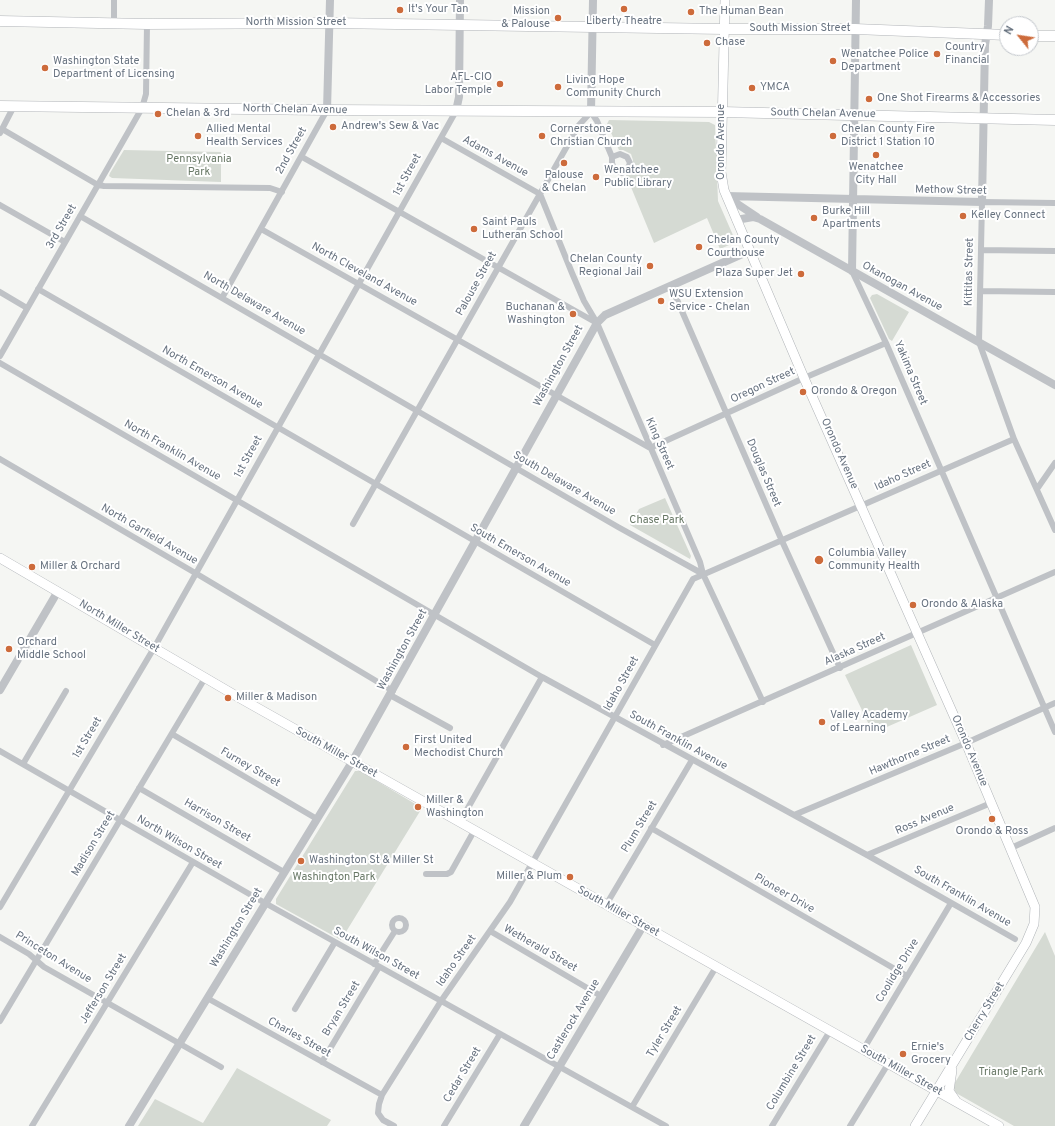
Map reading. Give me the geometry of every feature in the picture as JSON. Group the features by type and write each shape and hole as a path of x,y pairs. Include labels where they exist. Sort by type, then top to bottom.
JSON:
{"main road":[{"name":"Orondo Avenue","path":"725,0 721,172 722,186 804,378 862,505 1030,892"},
{"name":"North Mission Street","path":"0,21 147,24 330,23 593,27"},
{"name":"South Mission Street","path":"593,27 855,29 999,35"},
{"path":"1039,36 1055,36"},
{"name":"North Chelan Avenue","path":"0,106 591,112"},
{"name":"South Chelan Avenue","path":"591,112 722,112 1055,120"},
{"name":"North Miller Street","path":"0,558 238,697"},
{"name":"South Miller Street","path":"238,697 999,1126"},
{"name":"Cherry Street","path":"915,1126 1026,943 1034,924 1035,907 1030,892"},
{"path":"953,1064 949,1091 957,1103"}],"street":[{"path":"114,0 114,23"},
{"name":"2nd Street","path":"222,298 327,110 330,0"},
{"name":"1st Street","path":"0,907 197,574 456,110 460,98 460,0"},
{"path":"593,0 591,112 597,121 612,157"},
{"name":"Yakima Street","path":"856,0 852,271 886,343 1055,732"},
{"name":"Kittitas Street","path":"989,0 983,118 979,342 1014,439 1055,530"},
{"name":"3rd Street","path":"0,356 142,108 146,94 147,24"},
{"path":"14,106 1,131 98,185 112,187 270,188 282,192"},
{"name":"Palouse Street","path":"352,524 578,125 591,112"},
{"name":"Adams Avenue","path":"441,138 540,194"},
{"path":"302,157 597,322"},
{"name":"King Street","path":"540,194 578,287 597,322 700,562 703,574 762,702"},
{"path":"726,196 760,219"},
{"name":"Methow Street","path":"726,196 852,201 1055,203"},
{"path":"0,204 65,242"},
{"name":"North Delaware Avenue","path":"80,216 417,411"},
{"name":"Okanogan Avenue","path":"736,220 749,217 760,219 1055,385"},
{"name":"North Cleveland Avenue","path":"261,229 650,448"},
{"path":"981,250 1055,251"},
{"name":"Washington Street","path":"129,1126 352,762 597,322 605,315 749,251"},
{"name":"Douglas Street","path":"671,286 782,541 840,668"},
{"name":"North Emerson Avenue","path":"38,289 376,484"},
{"path":"981,291 1055,292"},
{"path":"0,292 27,308"},
{"name":"Oregon Street","path":"650,448 804,378 886,343"},
{"name":"North Franklin Avenue","path":"0,363 333,557"},
{"name":"South Delaware Avenue","path":"417,411 703,574"},
{"name":"Idaho Street","path":"382,1095 441,1001 510,902 693,579 1014,439"},
{"name":"North Garfield Avenue","path":"0,459 288,628 391,693 450,728"},
{"path":"1037,489 1055,463"},
{"name":"South Emerson Avenue","path":"376,484 655,645"},
{"name":"South Franklin Avenue","path":"333,557 663,745 867,855 1015,939"},
{"name":"Alaska Street","path":"663,745 1055,572"},
{"path":"0,690 58,591"},
{"path":"460,822 542,677"},
{"name":"Madison Street","path":"0,1021 205,678"},
{"path":"23,764 66,691"},
{"name":"Hawthorne Street","path":"794,815 966,743 1055,703"},
{"name":"Furney Street","path":"172,734 317,819"},
{"name":"North Wilson Street","path":"0,751 265,904"},
{"name":"Plum Street","path":"606,905 692,760"},
{"name":"Harrison Street","path":"139,788 284,872"},
{"name":"Ross Avenue","path":"867,855 991,804"},
{"name":"Pioneer Drive","path":"651,828 907,976"},
{"path":"1011,848 1055,828"},
{"path":"426,874 447,874 450,872 474,831"},
{"name":"Jefferson Street","path":"32,1126 193,862"},
{"name":"Coolidge Drive","path":"863,1050 951,903"},
{"name":"South Wilson Street","path":"265,904 666,1126"},
{"name":"Castlerock Avenue","path":"524,1126 643,926"},
{"name":"Bryan Street","path":"322,1062 377,966 395,931"},
{"name":"Wetherald Street","path":"490,931 601,996"},
{"name":"Princeton Avenue","path":"0,937 36,960 44,967 221,1068"},
{"path":"295,1009 335,942"},
{"name":"Tyler Street","path":"632,1107 716,967"},
{"name":"Charles Street","path":"207,998 382,1095"},
{"name":"Columbine Street","path":"772,1126 830,1031"},
{"name":"Cedar Street","path":"444,1126 500,1034"},
{"path":"850,1126 888,1064"},
{"path":"382,1095 378,1113 383,1120 394,1126"}],"green space":[{"path":"609,120 709,122 715,125 718,201 736,242 720,249 707,218 654,243 626,175 633,165 631,154 623,150 619,150 607,124"},
{"name":"Pennsylvania Park","path":"124,150 221,152 221,182 112,178 109,176 110,173"},
{"path":"877,294 909,312 892,341 889,339 870,298 872,295"},
{"name":"Chase Park","path":"665,498 691,556 690,559 630,525 639,509"},
{"path":"911,645 937,705 873,733 845,675"},
{"name":"Washington Park","path":"355,771 360,771 422,808 341,940 276,904 276,899"},
{"name":"Triangle Park","path":"1045,932 1055,956 1055,1126 1014,1126 956,1093 953,1086"},
{"path":"237,1068 331,1120 327,1126 138,1126 155,1099 203,1123"}],"place":[{"name":"Liberty Theatre","path":"624,9"},
{"name":"It's Your Tan","path":"400,10"},
{"name":"The Human Bean","path":"691,12"},
{"name":"Mission & Palouse","path":"558,18"},
{"name":"Chase","path":"707,43"},
{"name":"Country Financial","path":"937,54"},
{"name":"Wenatchee Police Department","path":"833,61"},
{"name":"Washington State Department of Licensing","path":"45,68"},
{"name":"AFL-CIO Labor Temple","path":"500,84"},
{"name":"Living Hope Community Church","path":"558,87"},
{"name":"YMCA","path":"752,88"},
{"name":"One Shot Firearms & Accessories","path":"869,99"},
{"name":"Chelan & 3rd","path":"158,114"},
{"name":"Andrew's Sew & Vac","path":"333,127"},
{"name":"Allied Mental Health Services","path":"198,136"},
{"name":"Cornerstone Christian Church","path":"542,136"},
{"name":"Chelan County Fire District 1 Station 10","path":"833,136"},
{"name":"Wenatchee City Hall","path":"876,155"},
{"name":"Palouse & Chelan","path":"564,163"},
{"name":"Wenatchee Public Library","path":"596,177"},
{"name":"Kelley Connect","path":"963,216"},
{"name":"Burke Hill Apartments","path":"814,218"},
{"name":"Saint Pauls Lutheran School","path":"474,229"},
{"name":"Chelan County Courthouse","path":"699,247"},
{"name":"Chelan County Regional Jail","path":"650,266"},
{"name":"Plaza Super Jet","path":"801,274"},
{"name":"WSU Extension Service - Chelan","path":"661,301"},
{"name":"Buchanan & Washington","path":"573,314"},
{"name":"Orondo & Oregon","path":"803,392"},
{"name":"Columbia Valley Community Health","path":"819,560"},
{"name":"Miller & Orchard","path":"32,567"},
{"name":"Orondo & Alaska","path":"913,605"},
{"name":"Orchard Middle School","path":"9,649"},
{"name":"Miller & Madison","path":"228,698"},
{"name":"Valley Academy of Learning","path":"822,722"},
{"name":"First United Mechodist Church","path":"406,747"},
{"name":"Miller & Washington","path":"418,807"},
{"name":"Orondo & Ross","path":"992,819"},
{"name":"Washington St & Miller St","path":"301,861"},
{"name":"Miller & Plum","path":"570,877"},
{"name":"Ernie's Grocery","path":"903,1054"}]}
